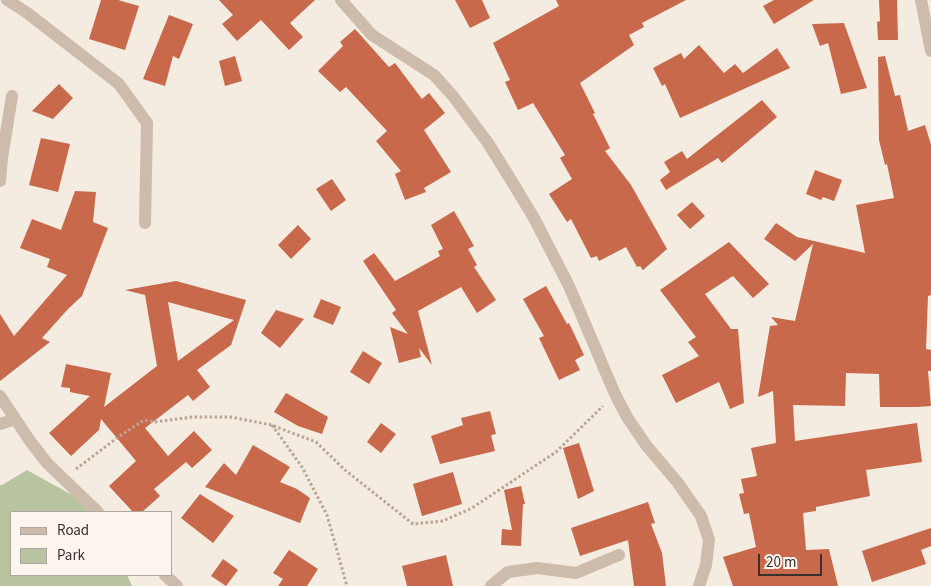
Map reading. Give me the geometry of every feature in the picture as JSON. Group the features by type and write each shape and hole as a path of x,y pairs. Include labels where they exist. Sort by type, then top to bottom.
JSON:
{"street":[{"path":"7,0 26,12 119,84 147,124 145,223"},
{"path":"341,0 372,35 434,75 453,96 488,143 534,218 570,286 615,394 627,417 646,445 678,483 701,516 709,540 706,564 699,586"},
{"path":"921,0 931,51"},
{"path":"0,181 12,96"},
{"path":"0,396 42,455 63,479 97,511"},
{"path":"0,424 15,419"},
{"path":"490,586 508,572 538,568 576,573 619,555"},
{"path":"166,576 177,586"}],"path":[{"path":"63,479 144,420 155,422 192,418 232,417 272,425 316,442 344,470 413,524 443,521 472,508 556,452 615,394"},
{"path":"272,425 302,467 327,515 347,586"}],"green space":[{"path":"27,470 83,501 91,511 10,511 10,576 127,576 132,586 0,586 0,485"}],"building":[{"path":"101,0 118,0 139,6 125,50 89,39"},
{"path":"219,0 315,0 290,23 303,37 289,50 261,20 237,41 222,24 233,15"},
{"path":"455,0 482,0 490,18 470,28"},
{"path":"556,0 686,0 642,23 644,27 629,35 634,45 580,83 610,148 605,151 631,185 667,249 643,270 640,266 637,267 626,247 599,261 597,256 591,258 571,219 567,222 549,194 572,179 560,158 565,155 533,103 518,110 505,82 510,80 493,43 559,6"},
{"path":"774,0 814,0 774,24 763,6"},
{"path":"879,0 897,0 898,40 878,40 877,22 880,21"},
{"path":"169,15 193,24 179,59 173,56 165,86 143,79"},
{"path":"844,23 867,88 841,94 828,43 820,46 812,24"},
{"path":"355,29 389,67 395,63 422,99 429,93 445,113 424,130 451,172 424,188 426,192 405,200 395,174 401,171 376,141 387,131 346,87 340,92 318,71 343,46 340,42"},
{"path":"699,45 724,73 735,64 743,73 777,48 790,68 680,118 665,84 662,86 653,68 681,53 684,59"},
{"path":"235,56 242,81 225,86 219,61"},
{"path":"885,56 895,96 900,95 908,131 925,125 931,145 931,295 928,296 926,349 931,350 931,371 928,371 931,406 880,407 879,374 846,373 845,406 793,405 795,441 917,423 922,462 866,470 870,496 816,507 816,511 803,513 806,550 829,549 838,586 733,586 723,557 756,547 749,513 744,514 739,494 744,493 741,479 757,476 751,448 776,443 773,391 758,397 770,326 778,325 771,317 795,321 813,244 795,261 764,239 776,223 797,237 865,253 856,205 894,198 887,164 885,165 879,140 878,57"},
{"path":"59,84 73,98 53,119 32,111"},
{"path":"762,100 777,117 722,163 718,158 666,190 660,180 670,172 664,162 682,151 687,159"},
{"path":"41,138 70,144 58,192 29,185"},
{"path":"815,170 842,180 834,201 823,197 821,200 806,194"},
{"path":"332,179 346,200 331,211 316,189"},
{"path":"75,191 96,192 93,222 108,228 82,296 42,338 50,342 0,381 0,314 14,336 67,275 47,267 50,259 20,248 32,219 61,230"},
{"path":"692,202 705,216 690,229 677,215"},
{"path":"454,211 474,246 468,249 477,265 474,267 496,300 477,313 461,287 418,311 432,365 419,348 421,357 399,363 390,327 408,334 392,313 396,310 363,261 374,253 395,281 440,256 438,251 443,249 431,225"},
{"path":"298,225 311,239 291,259 278,245"},
{"path":"729,242 769,284 753,298 733,276 705,294 731,329 738,329 744,403 730,409 719,382 676,403 662,375 699,356 688,342 696,337 660,290"},
{"path":"176,281 246,300 231,345 197,370 210,387 193,401 188,395 145,428 168,456 194,431 212,450 192,468 186,462 154,489 160,496 143,511 132,511 109,486 136,461 101,419 99,430 71,456 49,433 90,396 70,392 70,388 61,387 66,364 111,373 104,407 157,366 145,295 125,290","holes":["168,302 234,320 178,361"]},
{"path":"546,286 567,324 569,323 584,355 575,360 580,370 559,380 539,338 544,336 523,299"},
{"path":"321,299 341,307 333,325 313,317"},
{"path":"276,310 304,319 280,348 261,333"},
{"path":"363,351 382,363 369,384 350,372"},
{"path":"286,393 328,417 322,434 298,426 274,412"},
{"path":"490,411 496,434 491,435 495,451 440,464 431,436 463,425 461,418"},
{"path":"381,423 396,434 381,453 367,442"},
{"path":"579,443 594,491 578,499 563,448"},
{"path":"253,445 290,467 280,482 297,489 310,498 300,523 205,487 224,463 236,475"},
{"path":"453,472 462,504 422,516 413,484"},
{"path":"521,486 525,504 523,504 521,546 501,545 502,529 512,530 504,490"},
{"path":"200,494 234,516 213,543 181,518"},
{"path":"648,502 655,523 651,524 662,553 666,586 634,586 628,540 580,556 571,528"},
{"path":"931,528 931,546 921,550 926,564 872,582 862,551"},
{"path":"289,550 318,569 307,586 278,586 283,579 273,573"},
{"path":"446,555 453,586 407,586 402,566"},
{"path":"223,559 238,570 226,586 211,576"}]}
